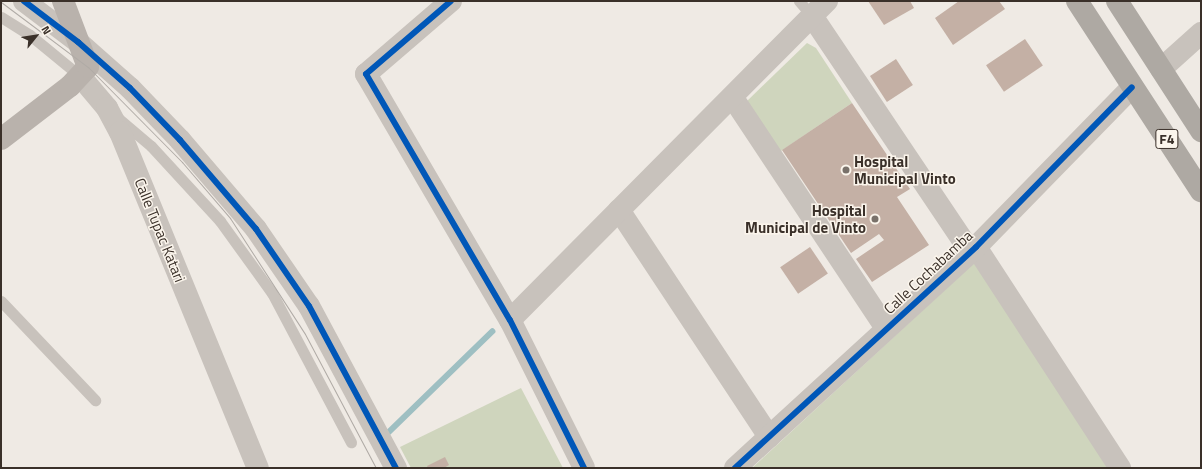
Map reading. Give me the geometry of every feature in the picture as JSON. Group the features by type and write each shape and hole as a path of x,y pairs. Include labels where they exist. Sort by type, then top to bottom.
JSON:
{"highway":[{"name":"F4","path":"1076,1 1201,191"},
{"name":"F4","path":"1117,1 1201,131"}],"street":[{"path":"24,1 78,42 130,88 180,140 256,229 309,306 396,468"},
{"path":"1,139 80,76 88,67 63,1"},
{"path":"451,1 366,74 510,320 584,468"},
{"path":"510,320 732,98 805,8 827,1"},
{"path":"805,8 973,249 1120,468"},
{"path":"1161,69 1201,33"},
{"name":"Calle Tupac Katari","path":"80,76 107,108 120,132 258,468"},
{"name":"Calle Cochabamba","path":"735,468 973,249 1132,87"},
{"path":"732,98 886,328"},
{"path":"619,210 769,437"}],"lane":[{"path":"1,17 30,35 80,76"},
{"path":"107,108 151,146 220,222 272,293 351,442"},
{"path":"1,301 95,400"}],"green space":[{"path":"807,43 816,48 852,103 778,153 745,103"},
{"path":"974,263 1111,468 752,468"},
{"path":"521,388 563,468 411,468 400,447"}],"building":[{"path":"868,1 910,1 914,8 884,25"},
{"path":"959,1 999,1 1005,9 953,45 935,18"},
{"path":"1025,39 1043,66 1004,92 986,65"},
{"path":"896,59 913,85 887,102 870,76"},
{"name":"Hospital Municipal de Vinto","path":"852,103 910,189 897,197 929,245 872,282 856,259 884,240 879,234 851,253 782,150"},
{"path":"810,247 828,274 798,294 780,267"},
{"path":"445,457 449,465 444,468 428,468 427,466"}],"waterway":[{"path":"389,432 492,332"}],"tram line":[{"path":"1,2 88,67 182,162 230,218 305,334 376,468"}],"cycle path":[{"path":"24,1 78,42 130,88 180,140 256,229 309,306 396,468"},
{"path":"451,1 366,74 510,320 584,468"},
{"path":"735,468 976,247 1132,87"}],"place":[{"name":"Hospital Municipal Vinto","path":"846,170"},
{"name":"Hospital Municipal de Vinto","path":"875,219"}]}
